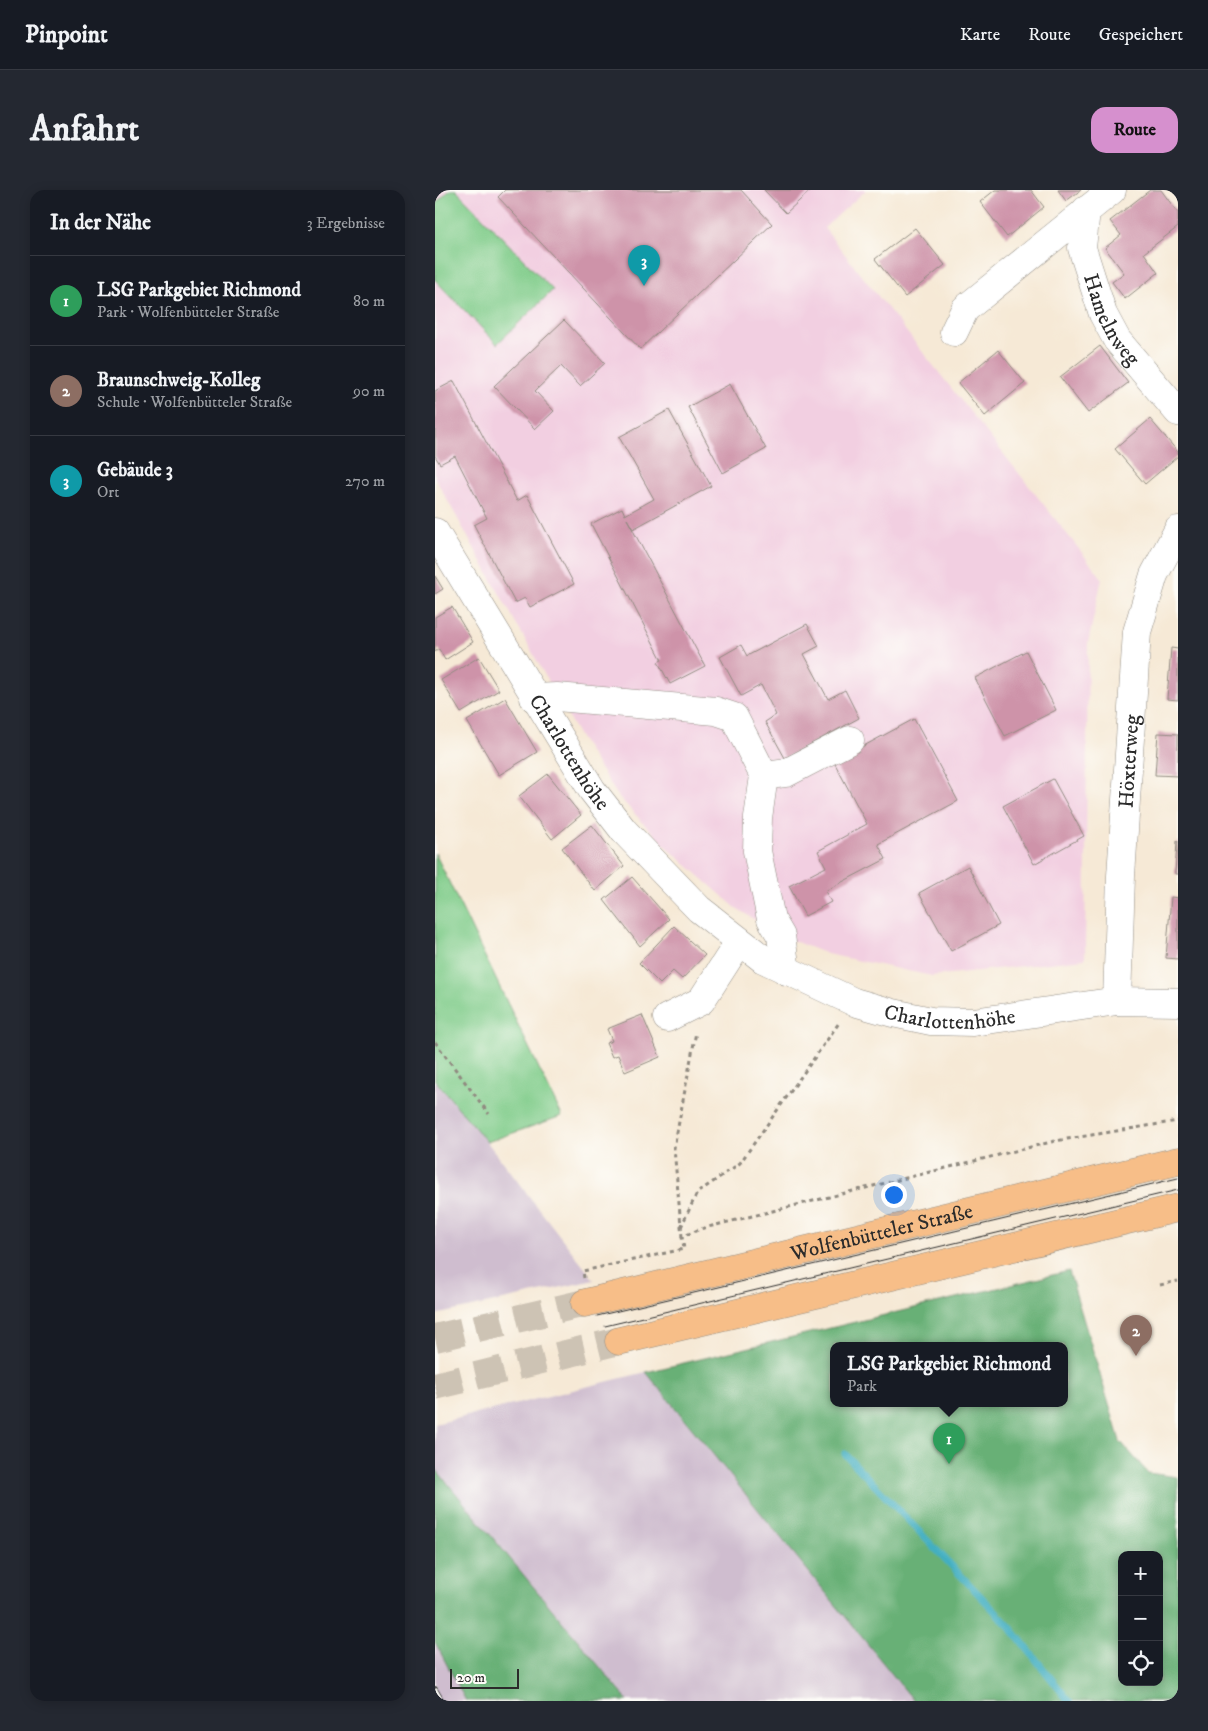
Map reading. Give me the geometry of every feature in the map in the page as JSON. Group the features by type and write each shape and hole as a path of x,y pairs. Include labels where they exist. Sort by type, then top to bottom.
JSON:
{"main road":[{"name":"Wolfenbütteler Straße","path":"585,1291 1178,1161"},
{"path":"619,1341 1178,1208"}],"street":[{"path":"955,332 965,309 1112,190"},
{"name":"Hamelnweg","path":"1086,210 1082,248 1103,314 1117,340 1178,412"},
{"name":"Höxterweg","path":"1117,1001 1121,876 1137,632 1155,575 1178,530"},
{"name":"Charlottenhöhe","path":"435,532 534,698 592,790 624,831 699,909 739,942 786,971 855,1002 893,1014 931,1021 973,1022 1117,1001 1178,1002"},
{"path":"534,698 557,697 717,711 734,717 764,776 758,818 757,851 771,919 781,936 786,971"},
{"path":"764,776 786,774 850,740"},
{"path":"667,1018 701,1001 739,942"}],"path":[{"path":"585,1291 583,1271 684,1249 674,1148 701,1001"},
{"path":"681,1227 697,1193 740,1163 855,1002"},
{"path":"435,1042 489,1114"},
{"path":"683,1237 709,1227 1055,1141 1178,1121"},
{"path":"1160,1285 1178,1281"}],"shaded area":[{"path":"441,190 866,190 824,228 1102,578 1088,643 1085,959 932,976 827,954 781,936 736,908 663,844 618,796 580,738 435,478 435,196"},
{"path":"435,1080 487,1142 594,1280 435,1315"},
{"path":"646,1372 914,1701 628,1701 435,1468 435,1424"},
{"path":"435,1642 451,1670 466,1701 435,1701"}],"green space":[{"path":"450,190 456,190 553,290 497,344 435,280 435,204"},
{"path":"435,853 562,1116 487,1142 435,1080"},
{"path":"1069,1271 1120,1441 1148,1473 1178,1477 1178,1701 914,1701 646,1372"},
{"path":"435,1468 628,1701 466,1701 435,1642"}],"building":[{"path":"505,190 741,190 772,224 640,349 498,197"},
{"path":"764,190 811,190 786,213"},
{"path":"995,190 1031,190 1044,207 1007,237 980,202"},
{"path":"1058,190 1081,190 1066,201"},
{"path":"1150,190 1161,190 1178,213 1178,227 1144,253 1158,273 1125,299 1112,282 1124,273 1105,248 1121,235 1110,221"},
{"path":"915,228 945,265 905,297 875,259"},
{"path":"564,320 605,363 580,386 561,366 535,391 554,411 535,429 494,386"},
{"path":"1100,346 1128,383 1088,413 1060,377"},
{"path":"998,350 1025,383 985,416 958,383"},
{"path":"454,381 517,501 527,495 574,584 530,607 525,598 515,603 474,525 487,518 455,456 440,464 435,456 435,391"},
{"path":"730,384 766,449 723,473 688,407"},
{"path":"669,410 711,486 633,529 627,519 705,666 670,684 658,662 662,660 591,524 622,508 625,515 654,499 619,437"},
{"path":"1150,419 1178,452 1178,456 1145,484 1115,449"},
{"path":"435,576 443,589 435,594"},
{"path":"452,607 473,642 445,660 439,649 435,652 435,617"},
{"path":"807,624 819,646 804,654 828,699 845,690 859,718 785,758 765,722 776,715 761,685 741,696 720,657 741,645 747,656"},
{"path":"1171,648 1178,649 1178,700 1167,699"},
{"path":"1026,651 1056,710 1005,736 975,678"},
{"path":"479,657 499,690 461,713 441,680"},
{"path":"505,698 537,752 499,775 467,721"},
{"path":"914,719 958,801 878,844 886,859 825,891 831,902 805,916 789,886 826,867 818,851 867,824 834,762"},
{"path":"1158,733 1178,734 1178,776 1155,775"},
{"path":"548,774 581,815 552,839 519,796"},
{"path":"1053,779 1084,836 1034,864 1003,806"},
{"path":"592,825 624,866 595,891 562,848"},
{"path":"1177,841 1178,874 1175,874"},
{"path":"968,866 999,925 951,951 919,893"},
{"path":"632,877 669,919 640,946 604,900"},
{"path":"1171,897 1178,898 1178,959 1166,958"},
{"path":"674,926 705,955 682,979 673,971 660,984 639,963"},
{"path":"642,1015 660,1057 625,1072 618,1055 612,1057 606,1043 612,1041 607,1029"}],"waterway":[{"path":"845,1454 1010,1627 1069,1701"}],"tunnel":[{"path":"435,1338 585,1303"},
{"path":"435,1386 619,1341"}],"tram line":[{"path":"597,1316 1178,1178"},
{"path":"605,1326 1178,1190"}],"railway":[{"path":"435,1689 442,1701"}],"place":[{"name":"Gebäude 3","path":"644,286"},
{"name":"Braunschweig-Kolleg","path":"1136,1356"},
{"name":"LSG Parkgebiet Richmond","path":"949,1464"}]}
